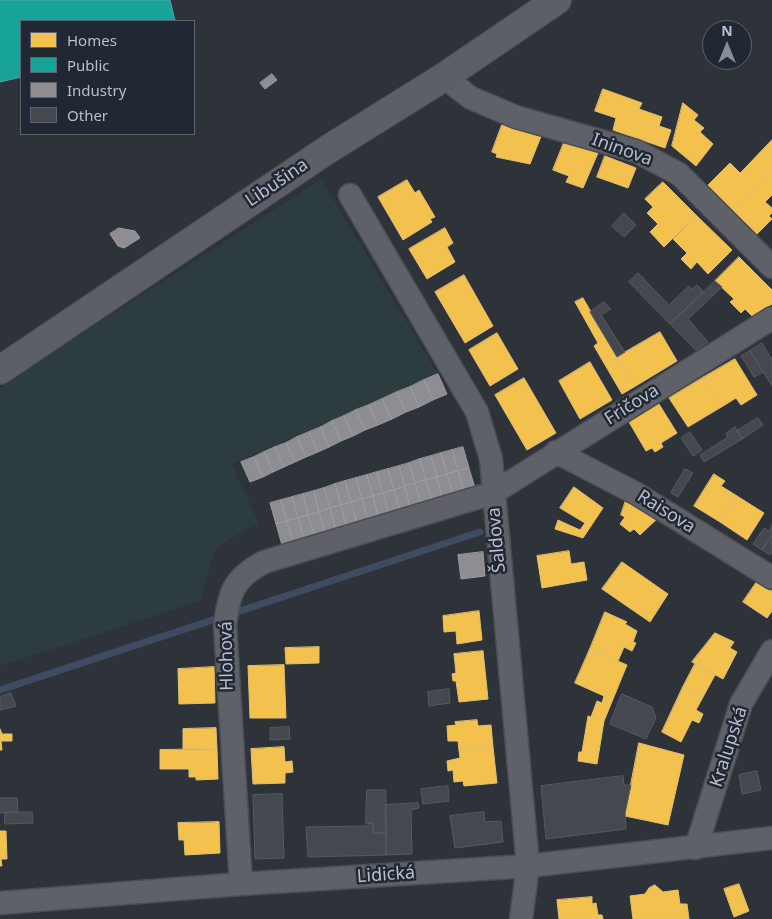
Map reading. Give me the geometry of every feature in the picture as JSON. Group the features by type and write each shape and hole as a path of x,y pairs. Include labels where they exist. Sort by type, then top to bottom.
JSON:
{"main road":[{"name":"Libušina","path":"0,370 327,150 444,77 557,0"}],"street":[{"name":"Ininova","path":"444,77 470,98 516,117 636,151 679,174 772,267"},
{"name":"Šaldova","path":"350,195 477,412 491,459 528,866 521,919"},
{"name":"Fričova","path":"493,493 772,318"},
{"name":"Raisova","path":"556,452 637,494 772,578"},
{"name":"Hlohová","path":"241,884 225,625 229,599 236,584 245,572 264,562 493,493"},
{"name":"Kralupská","path":"696,848 741,704 772,651"},
{"name":"Lidická","path":"0,903 241,884 528,866 772,838"}],"shaded area":[{"path":"321,179 438,374 232,464 259,524 215,549 200,601 0,666 0,387"}],"building: Homes":[{"path":"603,89 642,103 639,109 662,117 659,126 671,130 665,148 613,130 616,118 595,111"},
{"path":"683,103 698,115 694,120 704,128 700,132 713,144 696,166 672,146"},
{"path":"502,125 542,134 530,164 496,157 497,154 492,152"},
{"path":"565,140 598,153 583,188 566,182 569,176 553,170"},
{"path":"772,140 772,172 733,211 707,186 730,163 740,173"},
{"path":"605,156 636,168 628,188 597,177"},
{"path":"772,172 772,195 765,202 772,208 772,213 769,216 772,219 756,235 733,211"},
{"path":"407,180 415,193 419,190 435,217 430,219 432,222 403,240 378,197"},
{"path":"663,182 696,215 664,247 650,232 658,224 647,213 653,207 645,199"},
{"path":"696,215 732,250 708,274 697,262 691,269 681,259 687,253 673,239"},
{"path":"445,228 453,243 447,247 455,262 427,279 409,249"},
{"path":"739,257 772,290 772,304 752,316 745,309 741,313 730,302 734,299 715,281"},
{"path":"464,275 493,326 465,343 435,292"},
{"path":"583,298 634,387 622,394 594,346 598,343 575,302"},
{"path":"660,332 677,361 634,387 617,357"},
{"path":"497,333 518,369 490,386 469,350"},
{"path":"735,359 757,395 741,405 736,398 723,406 704,377"},
{"path":"590,362 612,400 580,419 559,381"},
{"path":"704,377 723,406 688,427 669,398"},
{"path":"524,378 556,433 527,450 495,395"},
{"path":"659,404 677,433 661,443 663,447 655,452 652,448 646,451 629,422"},
{"path":"714,474 725,481 721,486 737,496 720,522 694,506"},
{"path":"574,487 603,508 583,538 555,529 558,520 580,530 585,523 560,508"},
{"path":"737,496 764,513 747,540 720,522"},
{"path":"627,497 660,516 640,535 634,529 630,532 620,524 625,517 621,515"},
{"path":"569,551 571,564 584,562 587,580 542,588 537,556"},
{"path":"622,562 668,594 650,622 602,589"},
{"path":"758,580 772,589 772,611 767,618 743,602"},
{"path":"479,611 482,640 457,644 456,631 444,632 443,616"},
{"path":"605,612 627,622 625,624 637,631 633,642 636,643 632,651 624,647 618,661 590,649"},
{"path":"715,633 734,642 730,648 737,652 723,679 692,662"},
{"path":"319,647 319,663 286,664 285,648"},
{"path":"590,649 627,665 604,721 597,764 578,761 579,752 582,752 588,716 591,717 597,701 602,703 604,696 575,683"},
{"path":"483,651 488,699 459,702 456,681 453,681 452,674 456,673 454,654"},
{"path":"695,664 715,675 703,697 683,687"},
{"path":"284,665 286,718 250,718 248,666"},
{"path":"214,667 215,703 179,704 178,669"},
{"path":"683,687 703,697 696,710 703,714 699,723 692,720 681,742 662,732"},
{"path":"477,720 478,726 491,725 493,747 459,750 458,741 448,741 447,726 456,725 455,722"},
{"path":"216,728 217,749 183,749 183,729"},
{"path":"0,729 2,734 12,734 12,741 1,741 2,750 0,750"},
{"path":"639,743 684,755 668,825 625,816"},
{"path":"284,747 285,762 292,761 293,772 285,773 285,783 253,784 251,749"},
{"path":"493,747 497,783 464,786 463,781 454,782 453,770 448,771 447,761 460,758 459,750"},
{"path":"217,749 218,779 196,780 196,777 189,777 189,769 160,769 160,750"},
{"path":"219,822 220,853 185,855 184,840 179,840 178,823"},
{"path":"0,831 6,831 7,859 1,859 2,866 0,866"},
{"path":"739,884 749,911 734,917 724,889"},
{"path":"655,885 663,892 678,890 680,904 687,904 689,919 633,919 630,896 645,894 649,888"},
{"path":"592,897 592,904 596,903 598,915 602,915 603,919 559,919 557,900"}],"building: Public":[{"path":"0,0 170,0 175,20 20,20 20,77 0,82"}],"building: Industry":[{"path":"272,74 277,80 265,89 260,83"},
{"path":"119,228 135,231 140,238 124,248 118,246 110,234"},
{"path":"438,374 447,394 433,400 424,380"},
{"path":"424,380 433,400 419,407 410,387"},
{"path":"410,387 419,407 406,412 397,392"},
{"path":"397,392 406,412 392,419 382,399"},
{"path":"382,399 392,419 378,425 369,405"},
{"path":"369,405 378,425 365,430 356,410"},
{"path":"356,410 365,430 353,436 344,416"},
{"path":"344,416 353,436 341,441 332,421"},
{"path":"332,421 341,441 329,447 321,427"},
{"path":"321,427 329,447 318,452 309,432"},
{"path":"309,432 318,452 306,457 297,437"},
{"path":"297,437 306,457 295,462 286,443"},
{"path":"286,443 295,462 284,467 275,447"},
{"path":"275,447 284,467 273,472 264,452"},
{"path":"463,447 469,468 458,471 452,450"},
{"path":"452,450 458,471 447,474 441,453"},
{"path":"264,452 273,472 263,477 254,457"},
{"path":"441,453 447,474 437,477 431,456"},
{"path":"431,456 437,477 426,480 420,459"},
{"path":"254,457 263,477 250,482 241,462"},
{"path":"420,459 426,480 415,483 409,463"},
{"path":"409,463 415,483 405,486 399,466"},
{"path":"399,466 405,486 394,490 388,469"},
{"path":"469,468 475,488 464,492 458,471"},
{"path":"388,469 394,490 383,493 377,472"},
{"path":"458,471 464,492 453,495 447,474"},
{"path":"377,472 383,493 373,496 367,475"},
{"path":"447,474 453,495 442,498 437,477"},
{"path":"367,475 373,496 362,499 356,478"},
{"path":"437,477 442,498 432,501 426,480"},
{"path":"356,478 362,499 351,502 345,481"},
{"path":"426,480 432,501 421,504 415,483"},
{"path":"345,481 351,502 341,505 335,484"},
{"path":"415,483 421,504 410,508 405,486"},
{"path":"335,484 341,505 330,508 324,488"},
{"path":"405,486 410,508 400,511 394,490"},
{"path":"324,488 330,508 319,512 314,491"},
{"path":"394,490 400,511 389,514 383,493"},
{"path":"314,491 319,512 308,515 303,494"},
{"path":"383,493 389,514 378,517 373,496"},
{"path":"303,494 308,515 298,518 292,497"},
{"path":"373,496 378,517 368,520 362,499"},
{"path":"292,497 298,518 287,521 281,500"},
{"path":"362,499 368,520 357,523 351,502"},
{"path":"281,500 287,521 276,524 270,503"},
{"path":"351,502 357,523 346,526 341,505"},
{"path":"341,505 346,526 336,530 330,508"},
{"path":"330,508 336,530 325,533 319,512"},
{"path":"319,512 325,533 315,536 308,515"},
{"path":"308,515 315,536 304,539 298,518"},
{"path":"298,518 304,539 293,542 287,521"},
{"path":"287,521 293,542 282,545 276,524"},
{"path":"483,552 485,576 461,579 458,555"}],"building: Other":[{"path":"624,213 636,225 624,237 612,226"},
{"path":"638,273 669,305 689,286 692,289 697,285 704,292 670,324 629,282"},
{"path":"715,281 722,287 688,319 708,342 696,350 670,324"},
{"path":"604,302 611,309 601,315 625,352 617,357 590,312"},
{"path":"762,343 772,360 772,386 750,351"},
{"path":"750,351 763,372 754,377 741,356"},
{"path":"758,418 763,425 742,439 737,431"},
{"path":"735,427 742,439 704,462 700,455 728,437 726,434"},
{"path":"690,432 702,450 693,456 681,438"},
{"path":"685,469 693,473 678,497 671,493"},
{"path":"772,525 772,535 762,550 753,544 764,528 769,531"},
{"path":"772,535 772,552 770,555 762,550"},
{"path":"449,689 450,703 429,706 428,692"},
{"path":"11,693 16,706 0,710 0,697"},
{"path":"622,694 652,707 656,718 646,739 610,724"},
{"path":"289,727 290,739 270,740 270,728"},
{"path":"757,771 761,790 742,794 739,775"},
{"path":"623,776 624,785 631,785 625,813 626,829 546,839 541,786"},
{"path":"448,786 449,801 423,804 421,789"},
{"path":"367,790 386,790 386,833 373,833 373,823 366,823"},
{"path":"282,794 284,858 255,859 253,795"},
{"path":"0,798 17,798 18,812 0,813"},
{"path":"418,803 419,808 411,810 412,854 386,855 385,805"},
{"path":"5,812 32,812 33,823 5,824"},
{"path":"484,812 485,822 501,821 503,842 455,848 450,816"},
{"path":"368,823 373,823 373,833 386,833 386,855 308,857 306,827 368,826"}],"waterway":[{"path":"0,690 480,532"}]}
